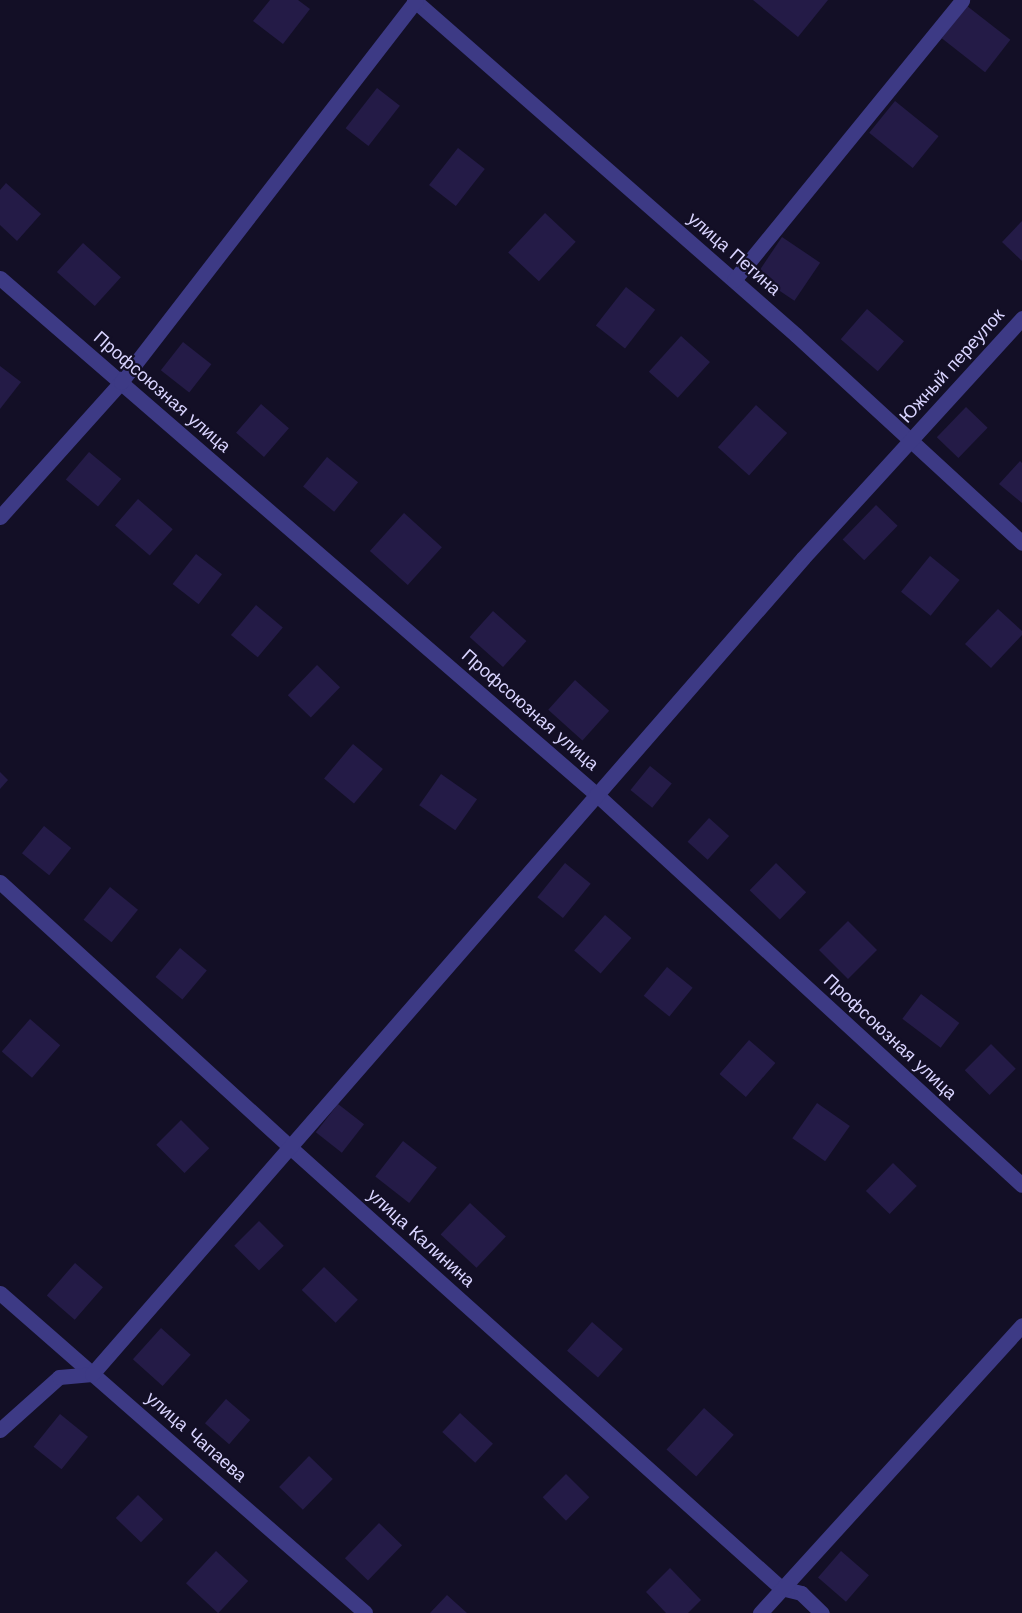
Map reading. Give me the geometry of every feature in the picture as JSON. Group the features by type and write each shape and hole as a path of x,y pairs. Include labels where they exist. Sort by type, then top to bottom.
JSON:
{"street":[{"path":"0,517 121,381 415,0"},
{"name":"улица Петина","path":"415,0 734,280 1022,543"},
{"path":"734,280 962,0"},
{"name":"Профсоюзная улица","path":"0,278 596,794 1022,1185"},
{"name":"Южный переулок","path":"92,1374 803,558 1022,318"},
{"name":"улица Калинина","path":"0,882 291,1148 781,1588 801,1593 822,1613"},
{"name":"улица Чапаева","path":"0,1293 238,1499 365,1613"},
{"path":"760,1613 1022,1325"},
{"path":"0,1431 59,1377 92,1374"}],"building":[{"path":"270,0 298,0 310,9 283,44 253,21"},
{"path":"753,0 828,0 798,37"},
{"path":"967,6 1010,40 985,72 942,38"},
{"path":"377,88 400,106 368,146 346,128"},
{"path":"895,101 939,136 913,168 869,133"},
{"path":"458,148 485,169 456,206 429,185"},
{"path":"6,183 41,214 17,241 0,225 0,190"},
{"path":"545,213 576,242 539,281 508,252"},
{"path":"1022,221 1022,261 1002,242"},
{"path":"782,237 820,263 794,301 756,275"},
{"path":"83,243 121,277 95,306 57,272"},
{"path":"626,287 655,310 625,348 596,326"},
{"path":"867,309 904,341 878,371 841,339"},
{"path":"681,336 710,362 678,398 649,372"},
{"path":"183,342 211,364 189,393 161,370"},
{"path":"0,366 21,382 0,409"},
{"path":"261,404 289,428 264,457 236,433"},
{"path":"756,405 787,433 749,475 718,447"},
{"path":"966,407 988,428 958,458 937,437"},
{"path":"89,452 121,479 98,507 66,480"},
{"path":"327,457 358,482 334,512 303,487"},
{"path":"1020,461 1022,463 1022,503 999,484"},
{"path":"138,499 173,529 150,556 115,525"},
{"path":"876,505 898,526 864,560 843,540"},
{"path":"404,513 442,547 408,585 370,551"},
{"path":"196,554 222,574 199,604 173,584"},
{"path":"930,556 960,580 931,616 901,592"},
{"path":"256,605 283,627 258,657 231,635"},
{"path":"998,609 1022,631 1022,635 991,668 965,644"},
{"path":"493,611 526,641 503,667 470,637"},
{"path":"317,665 340,687 311,717 288,695"},
{"path":"575,680 609,711 582,741 548,710"},
{"path":"353,744 383,769 354,804 324,778"},
{"path":"650,766 672,784 652,808 630,790"},
{"path":"0,772 8,780 0,789"},
{"path":"441,774 477,799 455,830 419,805"},
{"path":"709,818 729,836 708,860 688,842"},
{"path":"44,826 71,848 49,875 22,853"},
{"path":"565,863 591,884 563,918 537,897"},
{"path":"776,863 806,892 780,920 750,890"},
{"path":"110,887 138,910 112,942 84,920"},
{"path":"605,915 631,938 601,973 574,950"},
{"path":"848,921 877,950 848,979 819,950"},
{"path":"180,948 207,970 182,1000 156,977"},
{"path":"667,967 693,988 669,1017 644,996"},
{"path":"921,994 959,1023 941,1048 902,1019"},
{"path":"30,1019 60,1045 32,1078 2,1051"},
{"path":"749,1040 775,1063 746,1097 719,1074"},
{"path":"991,1044 1016,1069 990,1095 965,1070"},
{"path":"817,1103 850,1126 825,1161 792,1138"},
{"path":"338,1104 364,1124 342,1153 316,1132"},
{"path":"181,1120 209,1148 185,1173 156,1145"},
{"path":"403,1141 437,1167 409,1203 375,1176"},
{"path":"893,1163 917,1186 890,1214 866,1191"},
{"path":"470,1203 506,1236 477,1268 441,1234"},
{"path":"259,1221 284,1246 259,1270 234,1246"},
{"path":"75,1263 103,1287 75,1320 47,1295"},
{"path":"324,1267 358,1300 336,1323 302,1290"},
{"path":"592,1322 623,1349 598,1378 567,1351"},
{"path":"161,1328 191,1355 163,1386 133,1359"},
{"path":"226,1399 250,1420 229,1444 205,1423"},
{"path":"704,1408 734,1435 696,1476 667,1450"},
{"path":"460,1413 493,1444 475,1463 442,1432"},
{"path":"60,1414 88,1437 62,1469 34,1447"},
{"path":"309,1456 333,1479 303,1510 279,1487"},
{"path":"566,1474 589,1497 566,1521 543,1497"},
{"path":"138,1495 163,1519 141,1542 116,1518"},
{"path":"379,1523 402,1545 368,1580 345,1558"},
{"path":"216,1551 248,1581 218,1613 186,1583"},
{"path":"841,1551 869,1575 846,1602 818,1577"},
{"path":"670,1568 701,1600 688,1613 666,1613 646,1592"},
{"path":"447,1595 467,1613 430,1613"}]}
